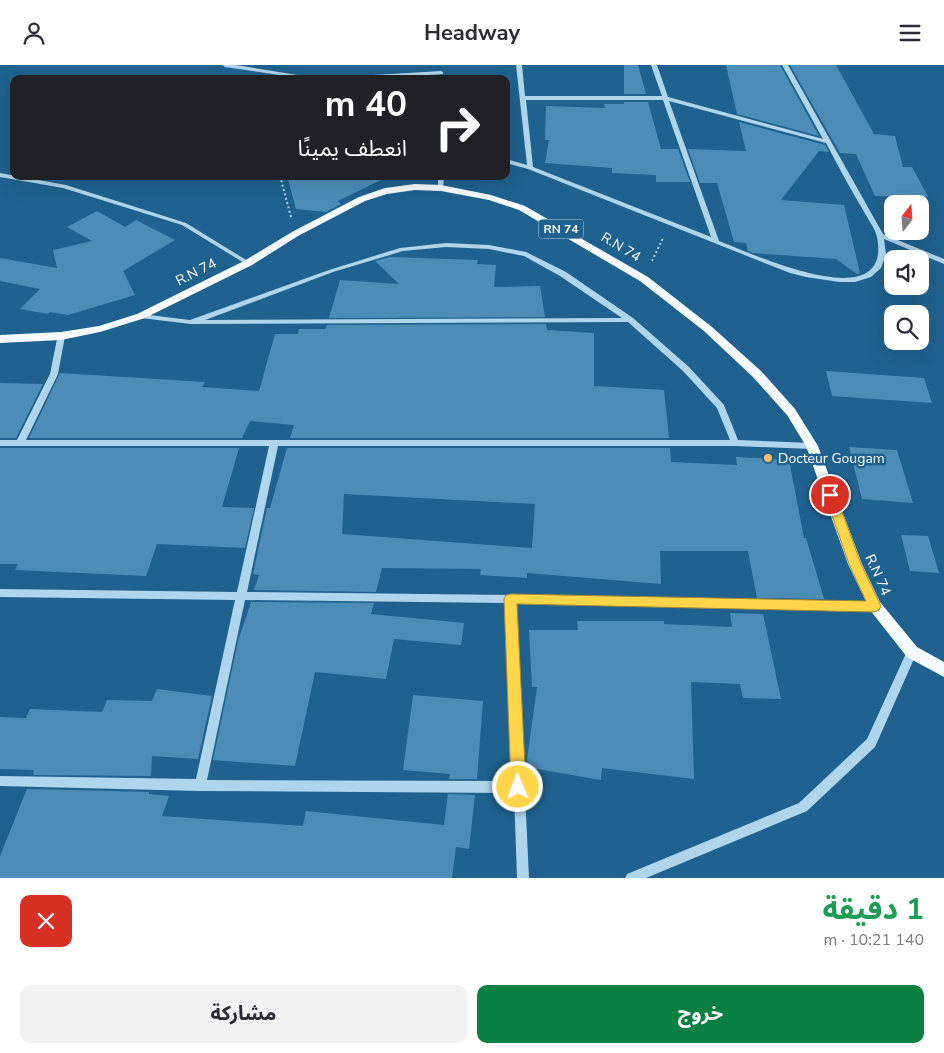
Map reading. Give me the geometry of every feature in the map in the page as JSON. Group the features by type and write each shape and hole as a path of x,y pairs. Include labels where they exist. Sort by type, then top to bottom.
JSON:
{"main road":[{"name":"R.N 74","path":"0,339 61,336 100,329 141,316 248,263 295,234 362,199 385,191 441,182 522,208 644,279 708,329 757,374 790,412 812,446 855,564 874,606 912,652 944,670"}],"street":[{"path":"225,65 292,75"},
{"path":"519,65 530,168"},
{"path":"654,65 716,242"},
{"path":"510,162 530,168 792,272 826,280 854,281 874,272 883,260 883,246 880,235 785,65"},
{"path":"522,98 666,98 828,142"},
{"path":"29,180 64,186 184,225 248,263"},
{"path":"880,235 944,261"},
{"path":"191,323 331,271 393,252 446,245 489,247 526,254 563,274 630,320 686,369 721,407 735,443"},
{"path":"141,316 191,323 630,320"},
{"path":"20,443 54,374 61,336"},
{"path":"0,443 735,443 812,446"},
{"path":"200,785 274,443"},
{"path":"0,593 511,599 874,606"},
{"path":"511,599 523,878"},
{"path":"631,878 803,807 871,743 912,652"},
{"path":"0,781 200,785 518,787"}],"path":[{"path":"281,180 295,234"},
{"path":"644,279 670,224"}],"building":[{"path":"624,65 638,65 646,94 624,94"},
{"path":"726,65 780,65 819,136 737,114"},
{"path":"790,65 836,65 874,134 895,136 903,167 912,167 927,195 875,196 856,154 840,153"},
{"path":"624,102 648,102 661,149 678,149 690,182 656,182 656,175 612,173 612,168 545,163 549,140 545,140 546,106 605,108 604,104 624,104"},
{"path":"739,122 825,145 829,152 819,151 781,200 844,205 860,273 857,274 836,259 753,253 748,251 746,243 734,242 717,183 700,183 688,149 746,151"},
{"path":"288,180 381,180 338,201 341,204 326,212 296,209"},
{"path":"97,211 125,227 136,220 175,240 123,271 135,295 68,315 20,309 40,289 0,281 0,258 57,268 53,250 92,241 67,227"},
{"path":"390,257 478,260 477,264 496,265 494,287 540,286 545,317 329,318 340,280 399,284 375,261"},
{"path":"546,324 547,330 594,333 594,386 664,390 669,438 290,438 294,425 250,421 242,438 29,438 60,373 205,382 202,387 259,391 275,334 298,334 299,329 325,329 327,325"},
{"path":"826,371 924,378 932,403 832,396"},
{"path":"0,383 43,384 16,438 0,438"},
{"path":"849,447 897,450 913,503 862,499"},
{"path":"0,448 239,448 222,507 254,508 245,548 157,544 146,576 15,570 18,564 0,564"},
{"path":"287,448 670,448 671,462 737,465 736,457 789,460 804,538 806,538 824,599 757,598 748,551 660,551 661,584 527,573 527,578 480,575 481,569 382,568 376,592 254,590 259,575 253,574 267,508 270,508","holes":["344,494 535,504 532,548 342,534"]},
{"path":"901,535 928,536 939,573 910,571"},
{"path":"251,602 374,603 371,614 464,623 461,645 394,639 386,679 315,672 295,766 213,760 238,641"},
{"path":"730,613 763,614 781,699 743,698 740,684 691,682 694,779 602,768 601,780 526,767 537,687 532,687 529,630 578,630 577,621 664,621 664,624 732,627"},
{"path":"157,689 212,696 198,759 152,756 151,776 33,775 34,770 0,769 0,717 26,718 30,709 102,712 107,700 152,701"},
{"path":"413,695 483,701 477,779 449,779 450,774 403,770"},
{"path":"27,789 149,792 149,794 169,796 162,816 303,826 306,811 444,825 448,794 475,795 469,849 456,847 452,878 0,878 0,856"}],"place":[{"name":"Docteur Gougam","path":"768,458"}],"route":[{"path":"518,787 511,599 874,606 855,564 830,495"}]}
